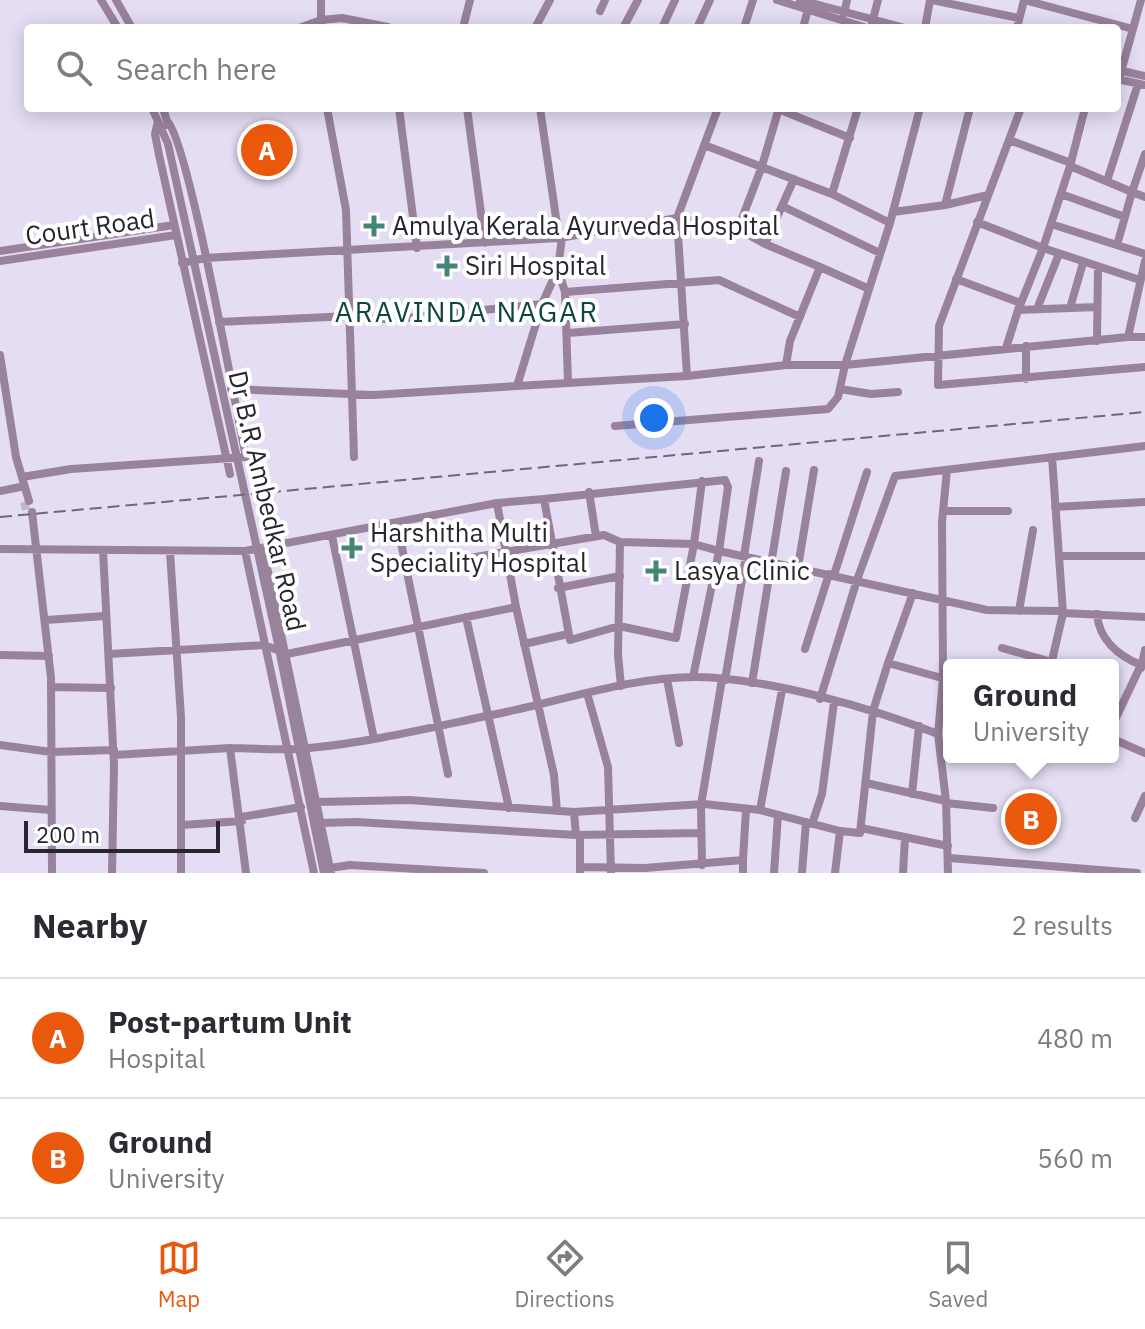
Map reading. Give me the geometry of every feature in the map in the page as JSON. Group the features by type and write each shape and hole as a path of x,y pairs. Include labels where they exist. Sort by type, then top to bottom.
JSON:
{"street":[{"path":"101,0 116,24"},
{"path":"116,0 130,24"},
{"path":"321,0 322,24 342,18 370,24"},
{"path":"464,24 470,0"},
{"path":"537,24 550,0"},
{"path":"600,11 605,0"},
{"path":"625,24 638,0"},
{"path":"664,24 675,0"},
{"path":"699,24 710,0"},
{"path":"745,24 753,0"},
{"path":"777,0 844,13 866,24"},
{"path":"800,0 864,24"},
{"path":"844,13 847,0"},
{"path":"871,24 878,0"},
{"path":"926,24 931,0 1019,18"},
{"path":"1018,24 1024,0 1114,24"},
{"path":"804,24 809,4"},
{"path":"1121,66 1142,4"},
{"path":"1121,26 1133,29"},
{"path":"1121,75 1145,76"},
{"path":"1107,181 1141,84 1121,76"},
{"name":"Dr B.R Ambedkar Road","path":"155,112 162,123 167,141 328,871"},
{"name":"Dr B.R Ambedkar Road","path":"162,123 163,112"},
{"path":"328,112 343,186 354,457"},
{"path":"400,112 417,248"},
{"path":"468,112 485,243"},
{"path":"541,112 560,238 558,269 565,292 568,382"},
{"path":"687,376 677,218 707,146 717,112"},
{"path":"738,229 762,166 777,112"},
{"path":"788,112 850,138"},
{"path":"832,194 857,112"},
{"path":"615,426 825,409 835,404 867,288 890,223 919,112"},
{"path":"945,205 969,112"},
{"path":"1020,112 939,326 937,381 941,387 1145,367"},
{"path":"1006,348 1071,165 1084,112"},
{"path":"22,477 71,469 246,457 205,258 176,140 162,123"},
{"name":"Court Road","path":"0,261 176,235 155,134 162,123"},
{"path":"1009,140 1145,197"},
{"path":"707,146 832,194 890,223"},
{"path":"1117,245 1145,154"},
{"path":"765,244 794,179"},
{"path":"1061,194 1125,217"},
{"path":"893,212 988,195"},
{"path":"782,206 880,253"},
{"path":"182,263 205,258 348,253 560,238 677,218 738,229 765,244 867,288"},
{"path":"977,222 1083,263 1140,280"},
{"path":"1051,224 1145,254"},
{"name":"Court Road","path":"0,251 174,225"},
{"path":"176,235 230,474"},
{"path":"1037,309 1059,254"},
{"path":"1128,337 1145,261"},
{"path":"1070,308 1083,263"},
{"path":"786,365 800,317 820,267"},
{"path":"1097,341 1098,268"},
{"path":"517,386 542,304 558,269"},
{"path":"956,279 1020,306 1037,309 1097,307"},
{"path":"565,292 683,281 726,281 800,317"},
{"path":"219,322 395,319 542,304"},
{"path":"568,333 685,324"},
{"path":"231,389 352,394 517,386 687,376 786,365 845,365 1145,337"},
{"path":"1026,346 1026,379"},
{"path":"0,355 3,404 27,502 20,487 0,390"},
{"path":"840,389 871,394 898,392"},
{"path":"820,699 857,580 895,476 1145,446"},
{"path":"1052,457 1063,612 1053,659"},
{"path":"702,865 701,805 759,461"},
{"path":"798,567 814,470"},
{"path":"945,659 942,599 943,511 947,470"},
{"path":"752,683 786,471"},
{"path":"805,649 867,472"},
{"path":"544,499 570,640 619,626 676,638 694,544 702,481"},
{"path":"0,549 245,551 497,503 702,481 728,482 719,551 693,677"},
{"path":"0,491 20,487"},
{"path":"589,492 596,536"},
{"path":"1055,507 1145,502"},
{"path":"497,503 516,607 554,775 557,811"},
{"path":"943,511 1008,511"},
{"path":"29,513 35,533 51,687 52,873"},
{"path":"397,523 448,774"},
{"path":"1019,611 1033,530"},
{"path":"332,536 374,739"},
{"path":"406,569 506,550 613,536 620,542 694,544 994,611 1145,617"},
{"path":"620,542 621,686"},
{"path":"263,548 317,802 328,871 350,865 484,873"},
{"path":"103,550 114,753 112,873"},
{"path":"245,551 314,873"},
{"path":"170,552 182,753 181,873"},
{"path":"1059,556 1145,556"},
{"path":"558,588 620,576"},
{"path":"317,802 409,800 574,812 701,805 760,810 840,831 860,833 873,711 913,593"},
{"path":"109,654 265,645 287,654 516,607"},
{"path":"1097,614 1098,626 1114,649 1142,667"},
{"path":"46,620 105,616"},
{"path":"466,617 509,808"},
{"path":"524,644 568,634"},
{"path":"1002,648 1036,659"},
{"path":"1119,712 1142,667 1145,650"},
{"path":"0,655 49,656"},
{"path":"888,663 943,679"},
{"path":"0,745 51,752 114,753 182,753 230,748 306,749 374,739 621,686 693,677 752,683 873,711 938,734"},
{"path":"667,679 679,743"},
{"path":"51,687 111,688"},
{"path":"760,810 782,690"},
{"path":"587,693 608,767 612,809 611,871"},
{"path":"943,700 938,734 946,802 948,873"},
{"path":"802,873 809,823 822,794 834,702"},
{"path":"912,794 919,726"},
{"path":"1119,742 1145,753"},
{"path":"230,748 246,873"},
{"path":"866,783 946,802 993,808"},
{"path":"1135,818 1145,796"},
{"path":"0,806 51,810"},
{"path":"182,825 241,819 301,807"},
{"path":"743,873 746,809"},
{"path":"574,812 580,870 670,870 743,860"},
{"path":"774,873 778,815"},
{"path":"321,823 356,822 610,837 701,833"},
{"path":"861,828 948,846"},
{"path":"835,873 840,831"},
{"path":"903,873 905,838"},
{"path":"949,858 1137,873"}],"tunnel":[{"path":"24,502 27,513"}],"railway":[{"path":"0,517 1145,412"}],"place":[{"name":"Post-partum Unit","path":"267,150"},
{"name":"Amulya Kerala Ayurveda Hospital","path":"374,226"},
{"name":"Siri Hospital","path":"447,266"},
{"name":"Harshitha Multi Speciality Hospital","path":"352,548"},
{"name":"Lasya Clinic","path":"656,571"},
{"name":"Ground","path":"1031,819"}],"district":[{"name":"ARAVINDA NAGAR","path":"467,312"}]}
